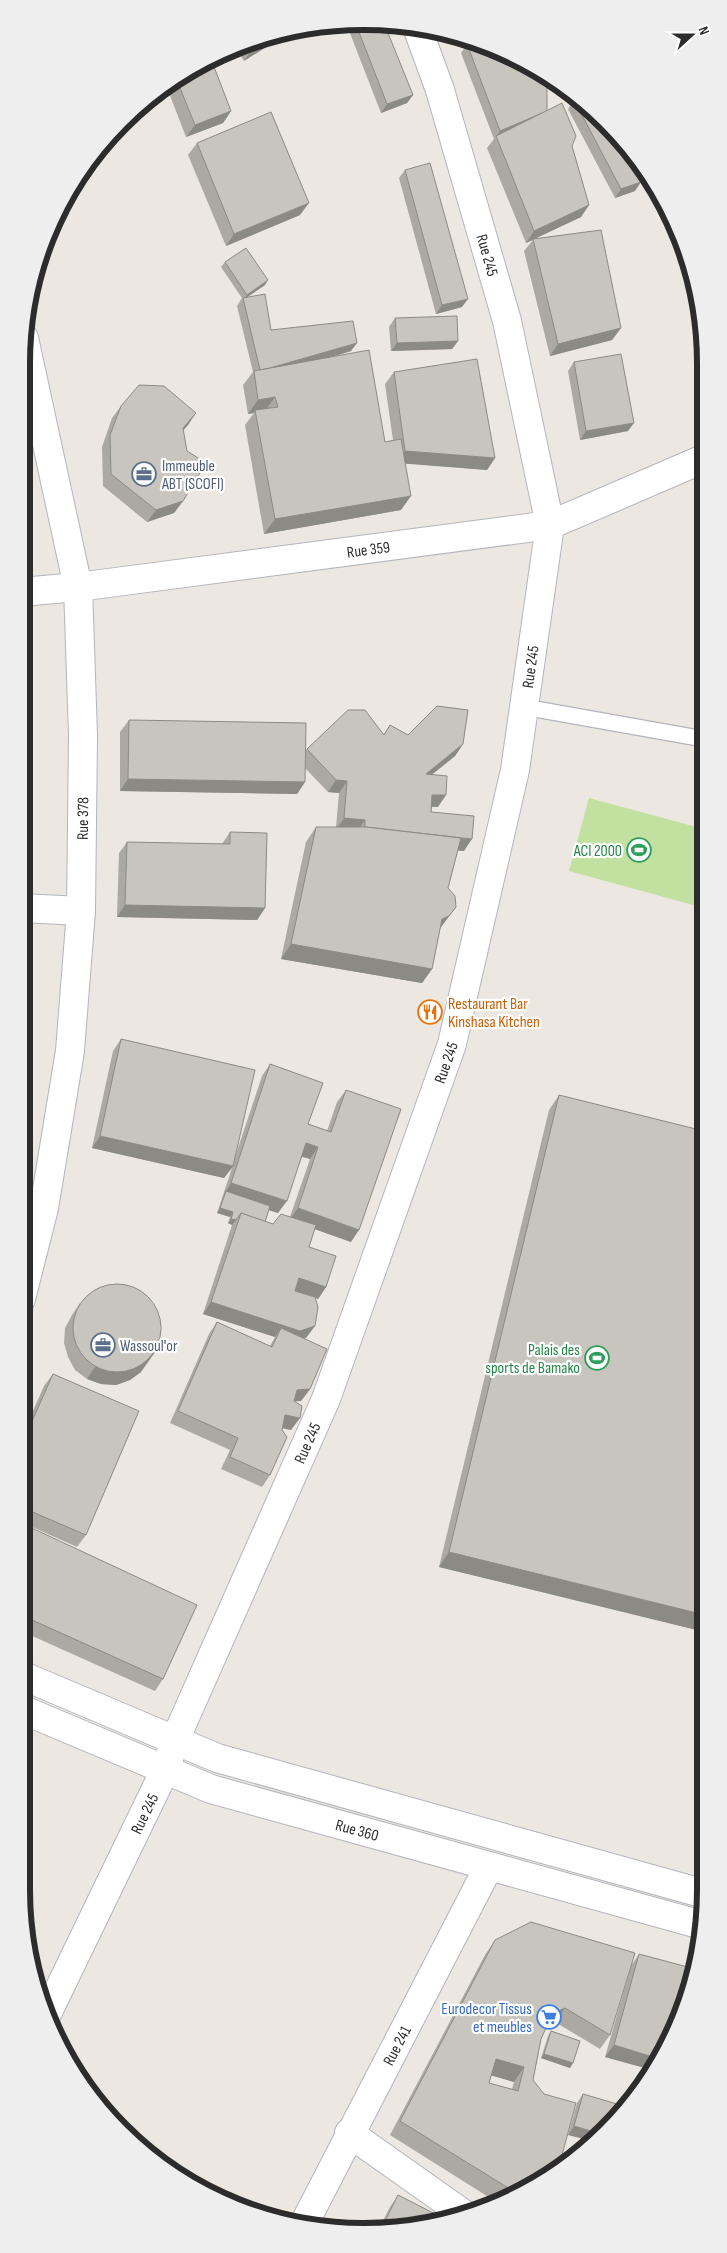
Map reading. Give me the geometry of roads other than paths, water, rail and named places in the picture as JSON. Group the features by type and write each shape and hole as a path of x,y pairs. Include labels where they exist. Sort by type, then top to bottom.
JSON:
{"street":[{"name":"Rue 245","path":"51,2006 166,1768 175,1740 326,1399 452,1044 515,770 550,525 507,321 440,90 420,35"},
{"name":"Rue 378","path":"30,366 78,587 83,735 81,911 70,1050 33,1206 30,1229"},
{"name":"Rue 359","path":"30,591 78,587 550,525 697,462"},
{"path":"30,908 81,911"},
{"path":"30,1679 217,1758 697,1892"},
{"name":"Rue 360","path":"30,1712 166,1768 211,1789 695,1923"},
{"name":"Rue 241","path":"307,2218 349,2133 489,1866"},
{"path":"349,2133 457,2210"}],"lane":[{"path":"524,707 697,739"}],"place":[{"name":"Immeuble ABT (SCOFI)","path":"144,474"},
{"name":"ACI 2000","path":"639,850"},
{"name":"Restaurant Bar Kinshasa Kitchen","path":"430,1012"},
{"name":"Wassoul'or","path":"103,1345"},
{"name":"Palais des sports de Bamako","path":"597,1358"},
{"name":"Eurodecor Tissus et meubles","path":"549,2017"}]}
